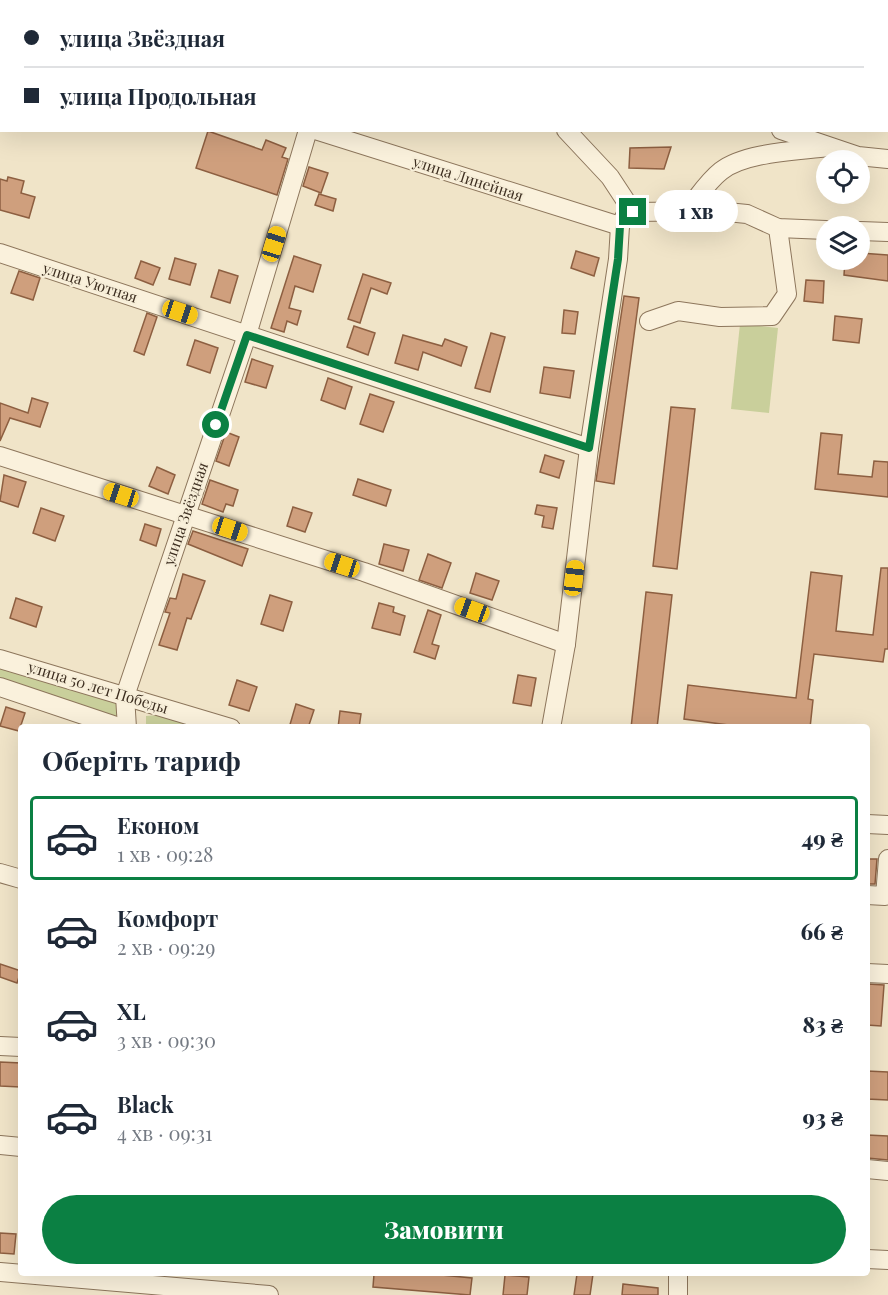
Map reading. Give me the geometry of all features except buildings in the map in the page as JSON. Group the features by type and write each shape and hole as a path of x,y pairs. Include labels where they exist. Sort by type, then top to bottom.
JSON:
{"street":[{"name":"улица Звёздная","path":"124,724 125,696 247,335 307,132"},
{"name":"улица Линейная","path":"321,132 620,226"},
{"path":"568,132 610,177 633,212"},
{"path":"787,132 858,156 888,159"},
{"path":"688,210 714,177 734,163 828,147"},
{"path":"552,724 566,644 589,448 618,259 620,226 625,216 633,212 688,210 747,214 778,228 816,230"},
{"path":"649,321 678,311 720,317 772,316 786,294 778,228"},
{"path":"870,231 888,232"},
{"name":"улица Уютная","path":"0,253 589,448"},
{"path":"0,456 364,572 566,644"},
{"name":"улица 50 лет Победы","path":"0,659 218,724"},
{"path":"0,687 112,724"},
{"path":"870,824 888,825"},
{"path":"870,895 885,896 888,859"},
{"path":"0,873 18,878"},
{"path":"870,973 888,974"},
{"path":"0,1046 18,1047"},
{"path":"0,1145 18,1147"},
{"path":"870,1169 888,1171"},
{"path":"870,1259 888,1260"},
{"path":"0,1272 18,1274"},
{"path":"33,1276 92,1283 268,1295"},
{"path":"678,1276 678,1295"}],"green space":[{"path":"740,324 778,328 769,413 731,409"},
{"path":"0,666 116,701 120,714 111,718 0,683"},
{"path":"158,715 189,724 146,724 146,716"}],"route":[{"path":"216,425 247,335 436,395 589,448 618,259 620,226 625,216 633,212"}]}
